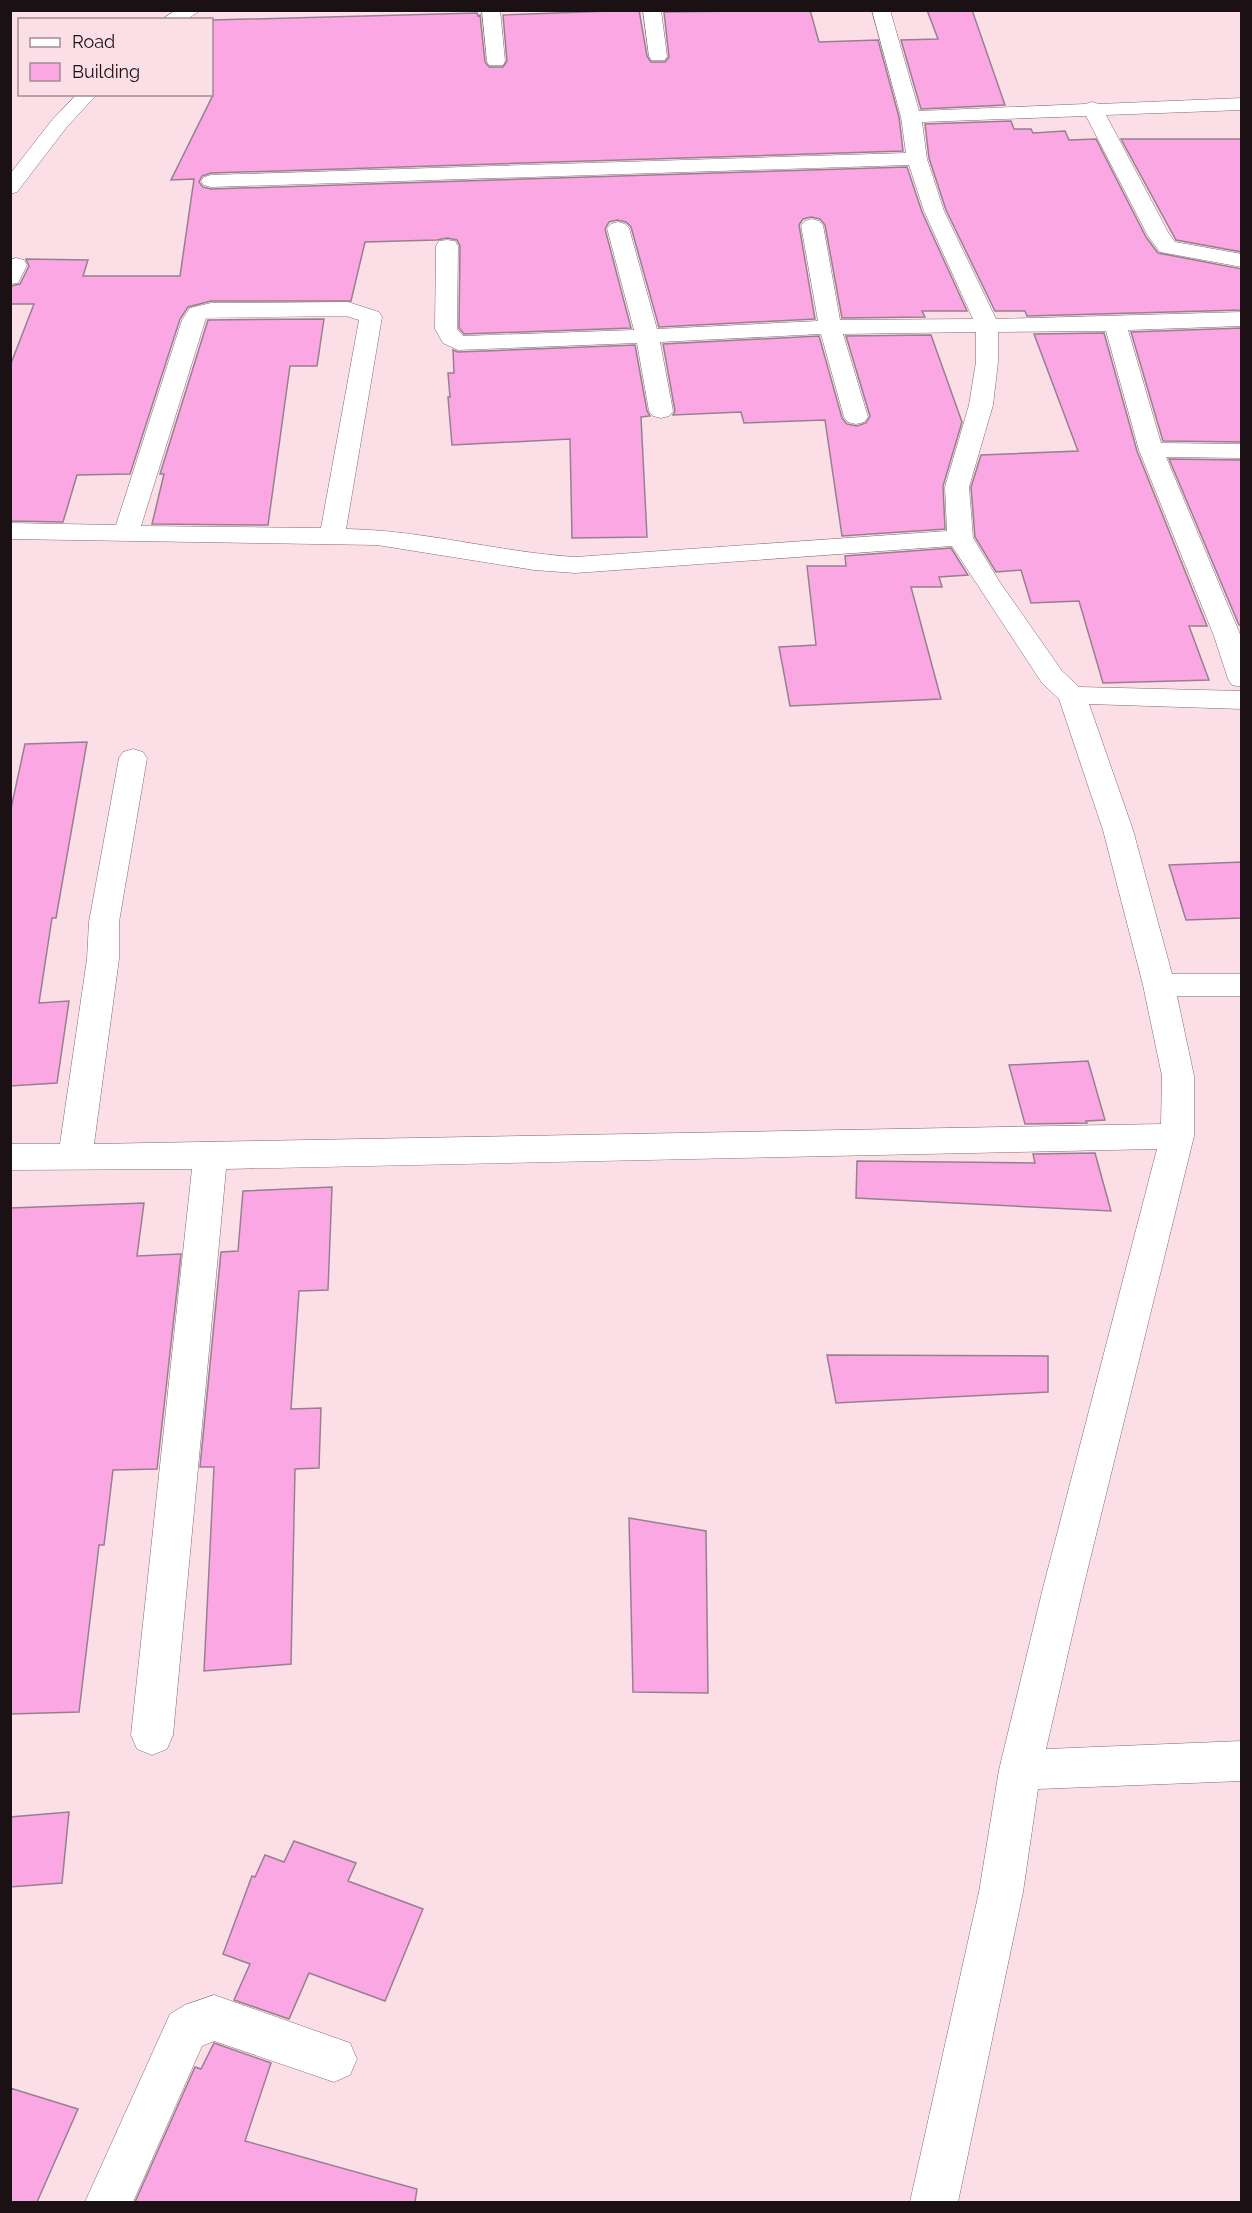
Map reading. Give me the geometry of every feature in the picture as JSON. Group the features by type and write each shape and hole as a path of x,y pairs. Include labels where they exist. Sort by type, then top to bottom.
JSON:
{"street":[{"path":"174,18 192,10"},
{"path":"491,10 496,62"},
{"path":"651,10 657,56"},
{"path":"881,10 911,117 917,159 934,211 987,324 987,362 981,405 957,487 960,538 986,581 1052,677 1072,695 1118,830 1159,985 1178,1076 1177,1136 1066,1576 1020,1770 1001,1892 934,2202"},
{"path":"15,177 86,96"},
{"path":"911,117 1092,108 1242,104"},
{"path":"1092,108 1159,236 1168,247 1242,261"},
{"path":"211,181 917,159"},
{"path":"812,225 830,327 856,417"},
{"path":"618,228 647,335 661,411"},
{"path":"447,246 446,328 451,339 458,343 550,341 830,327 1115,324 1242,320"},
{"path":"126,532 193,320 198,313 211,310 348,309 371,317 332,536"},
{"path":"1115,324 1151,450 1227,636 1242,679"},
{"path":"1151,450 1242,451"},
{"path":"10,531 377,537 524,561 575,565 960,538"},
{"path":"1072,695 1242,700"},
{"path":"75,1156 103,959 104,922 133,758"},
{"path":"1159,985 1242,985"},
{"path":"10,1157 210,1156 1177,1136"},
{"path":"152,1735 210,1156"},
{"path":"1020,1770 1242,1761"},
{"path":"109,2202 186,2030 201,2021 214,2018 334,2059"}],"building":[{"path":"639,10 647,56 651,62 665,62 669,57 664,12 810,10 819,42 878,40 899,117 903,151 211,173 202,176 199,182 203,187 211,189 907,167 922,212 967,311 922,311 925,317 842,318 825,225 820,219 811,217 803,219 799,225 815,319 659,327 631,227 626,222 617,220 609,222 605,229 631,328 464,334 459,328 460,246 457,240 447,238 365,242 351,301 211,301 188,307 180,319 130,474 77,475 63,522 10,521 10,366 34,304 10,304 10,286 20,284 29,266 26,259 88,260 83,276 180,276 194,179 171,180 213,96 213,20 477,13 478,16 480,15 485,62 489,67 503,67 507,61 503,15"},
{"path":"927,10 972,10 1005,105 921,109 901,40 938,39"},
{"path":"1011,121 1014,129 1031,129 1033,133 1065,131 1069,140 1096,139 1146,237 1158,253 1242,269 1242,310 1027,316 1025,311 995,311 946,210 929,158 925,124"},
{"path":"1121,139 1242,139 1242,252 1176,240"},
{"path":"324,319 317,366 290,366 268,525 152,524 164,474 160,474 208,320"},
{"path":"1242,328 1242,442 1163,441 1131,332"},
{"path":"1104,333 1137,451 1207,626 1189,626 1209,680 1103,683 1079,601 1031,603 1021,570 996,572 975,537 971,487 981,455 1078,451 1034,334"},
{"path":"931,335 962,422 943,486 945,529 842,536 825,420 744,423 741,412 673,415 675,411 663,344 819,336 842,418 847,424 857,426 866,423 870,416 846,336"},
{"path":"635,345 647,411 650,416 641,417 647,537 572,538 570,439 452,445 448,373 454,373 453,350 458,352"},
{"path":"1169,459 1242,460 1242,625 1239,625"},
{"path":"951,548 968,575 939,577 942,587 911,587 941,699 790,706 779,647 816,645 807,566 846,566 845,556"},
{"path":"87,742 56,918 52,918 39,1003 69,1001 57,1083 10,1086 10,813 25,744"},
{"path":"1242,862 1242,918 1186,920 1169,865"},
{"path":"1088,1061 1105,1120 1086,1121 1087,1123 1025,1124 1009,1065"},
{"path":"1095,1153 1111,1211 856,1198 857,1161 1035,1163 1033,1154"},
{"path":"332,1187 328,1290 299,1291 291,1409 321,1408 319,1468 295,1469 291,1664 204,1671 214,1467 200,1467 221,1252 238,1251 243,1191"},
{"path":"144,1203 137,1256 181,1254 157,1469 113,1470 104,1545 99,1545 79,1712 10,1714 10,1208"},
{"path":"827,1355 1048,1356 1048,1392 836,1403"},
{"path":"629,1518 706,1531 708,1693 633,1692"},
{"path":"69,1812 62,1883 10,1887 10,1817"},
{"path":"294,1841 356,1863 348,1881 423,1909 385,2001 309,1973 289,2019 234,2000 250,1964 223,1954 252,1876 255,1877 265,1855 284,1862"},
{"path":"214,2043 271,2063 245,2141 417,2189 415,2202 135,2202 195,2067 201,2069"},
{"path":"10,2088 78,2109 37,2202 10,2202"}]}
